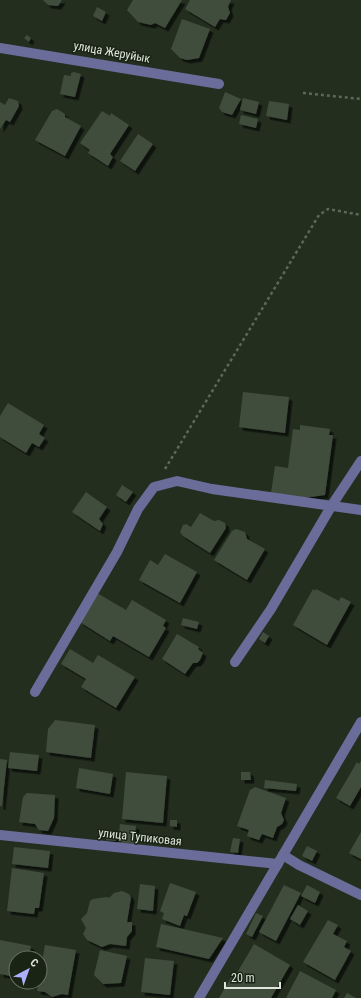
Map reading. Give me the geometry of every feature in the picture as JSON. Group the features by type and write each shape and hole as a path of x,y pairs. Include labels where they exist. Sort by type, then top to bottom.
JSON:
{"street":[{"name":"улица Жеруйык","path":"0,48 219,84"},
{"path":"235,662 271,609 332,505 361,461"},
{"path":"35,692 117,552 138,509 154,487 176,481 212,489 361,510"},
{"path":"199,998 361,722"},
{"name":"улица Тупиковая","path":"0,835 280,860"},
{"path":"280,860 299,865 361,894"}],"path":[{"path":"303,93 361,98"},
{"path":"154,487 319,215 328,209 361,215"}],"building":[{"path":"43,0 62,0 58,6 48,5"},
{"path":"133,0 182,0 165,28 155,23 151,25 138,22 127,10"},
{"path":"190,0 231,0 228,7 230,13 226,20 220,19 215,27 185,9"},
{"path":"97,7 106,12 102,21 93,16"},
{"path":"182,19 210,29 199,58 187,60 180,58 171,49"},
{"path":"27,35 31,38 29,42 24,38"},
{"path":"74,72 81,74 75,97 60,94 64,75 71,76 71,73"},
{"path":"225,92 241,99 232,115 222,112 219,108"},
{"path":"9,98 18,101 19,106 10,122 6,120 0,129 0,102 5,105"},
{"path":"243,98 259,102 256,114 240,110"},
{"path":"269,101 289,104 287,120 266,116"},
{"path":"57,109 65,114 65,117 81,126 65,156 35,140 52,111"},
{"path":"102,111 110,116 111,113 129,125 110,154 113,157 108,166 88,153 90,150 80,143"},
{"path":"241,115 258,119 256,128 239,124"},
{"path":"138,134 153,144 135,171 120,161"},
{"path":"243,392 289,397 285,433 239,427"},
{"path":"8,403 44,425 39,434 45,438 39,447 32,443 26,453 0,437 0,416"},
{"path":"300,425 330,429 329,435 333,435 325,495 303,498 271,493 275,466 288,468 293,429 300,430"},
{"path":"122,485 133,492 126,502 116,495"},
{"path":"86,492 107,507 99,519 103,524 100,531 72,512"},
{"path":"200,513 214,521 219,520 225,523 226,528 210,553 183,536 180,532 183,525 186,524 191,527"},
{"path":"236,529 245,532 247,539 265,549 247,580 214,560 232,531"},
{"path":"165,554 197,572 180,603 139,580 150,560 158,565"},
{"path":"313,589 315,591 316,589 339,601 341,597 351,602 327,645 293,625"},
{"path":"97,593 126,610 132,600 166,620 163,626 166,628 149,657 113,636 110,641 80,622"},
{"path":"183,618 199,622 197,629 181,625"},
{"path":"263,632 269,636 265,643 259,639"},
{"path":"177,634 199,647 198,649 203,653 200,660 197,663 193,663 185,674 162,659"},
{"path":"70,649 93,663 98,655 135,677 116,708 81,687 86,679 61,664"},
{"path":"55,720 95,725 91,758 46,752 48,729"},
{"path":"10,752 39,755 37,771 8,768"},
{"path":"0,759 7,760 2,806 0,806"},
{"path":"361,761 361,787 350,806 336,798 357,762 359,764"},
{"path":"79,768 113,774 110,794 76,788"},
{"path":"126,772 167,776 163,823 122,819"},
{"path":"241,772 250,772 251,780 241,780"},
{"path":"265,780 297,784 296,791 264,788"},
{"path":"255,787 286,798 281,813 284,820 282,824 277,827 273,838 262,834 259,840 247,836 249,830 237,826 250,790"},
{"path":"27,793 55,795 54,818 48,831 39,830 35,824 19,822 23,797"},
{"path":"170,820 177,820 177,827 170,826"},
{"path":"120,824 136,826 134,844 118,843"},
{"path":"361,832 361,859 349,853"},
{"path":"107,833 116,834 116,841 106,840"},
{"path":"233,838 240,839 238,853 230,852"},
{"path":"307,846 317,851 312,861 302,856"},
{"path":"14,847 50,851 48,868 12,864"},
{"path":"12,868 44,873 39,908 35,908 34,914 7,911"},
{"path":"170,883 196,892 187,916 184,915 180,926 162,919 164,913 160,911"},
{"path":"140,884 155,886 153,911 137,909"},
{"path":"284,885 301,893 276,941 259,932"},
{"path":"307,885 320,892 315,903 301,896"},
{"path":"122,891 129,894 131,898 127,922 132,922 132,931 127,937 126,946 110,944 102,947 87,940 83,934 86,928 81,919 87,913 90,901 93,899 109,898 114,893"},
{"path":"298,905 308,911 300,925 290,919"},
{"path":"256,913 263,916 252,937 246,934"},
{"path":"328,920 338,925 333,934 347,941 344,947 351,951 335,980 303,962"},
{"path":"161,924 223,938 209,959 156,947"},
{"path":"0,940 31,946 30,950 8,950 8,976 0,974"},
{"path":"254,944 290,965 271,998 219,998 232,976 234,978"},
{"path":"45,945 76,950 68,995 62,994 52,997 45,992 37,991 48,990 48,950 44,950"},
{"path":"100,950 127,956 121,983 103,984 94,975"},
{"path":"145,958 174,961 170,995 141,992"},
{"path":"300,971 336,990 332,998 286,998"},
{"path":"347,993 356,998 344,998"}]}
